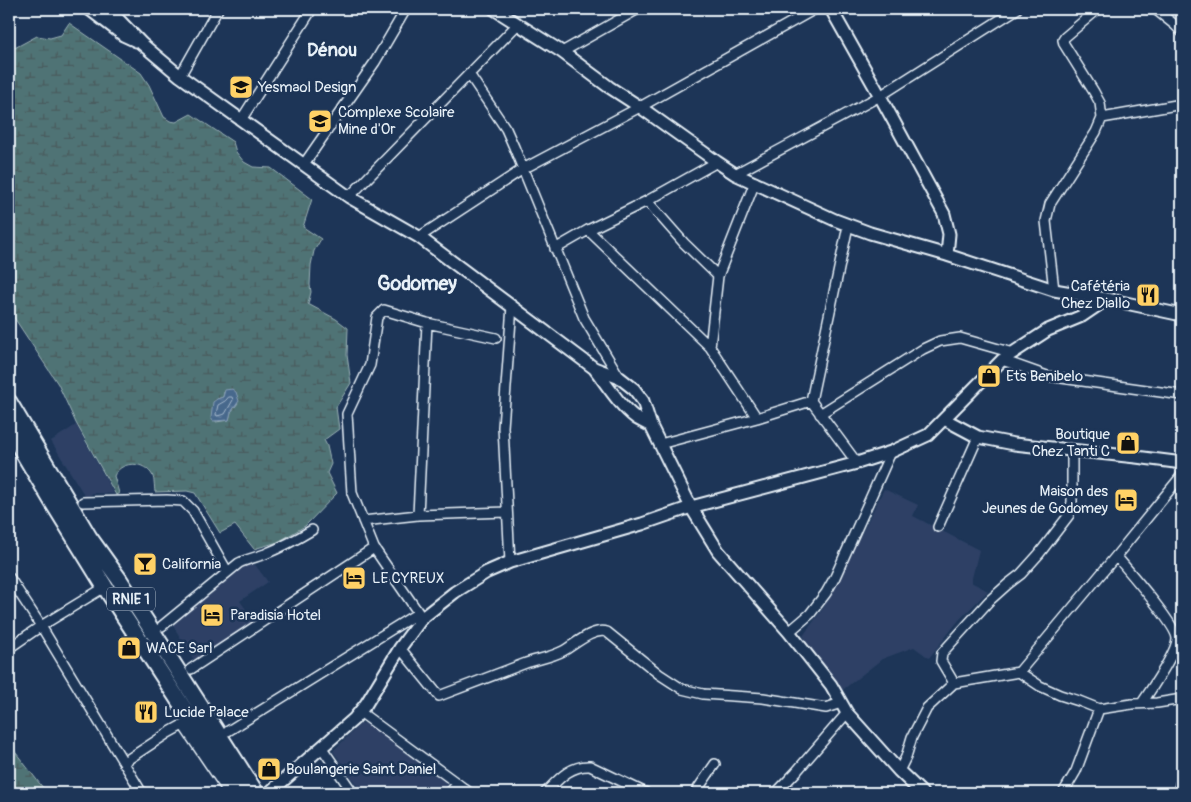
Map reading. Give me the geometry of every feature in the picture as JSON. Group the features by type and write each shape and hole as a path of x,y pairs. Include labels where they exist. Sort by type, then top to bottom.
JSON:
{"highway":[{"name":"RNIE 1","path":"9,402 89,538 119,580 256,793"},
{"name":"RNIE 1","path":"9,429 187,722 239,793"}],"main road":[{"path":"89,9 123,35 142,44"},
{"path":"104,9 119,20 142,44 180,76 241,120 349,197 419,237 594,368 620,378 634,388 643,401 651,426 691,506 718,551 790,632 831,685 844,708 899,771 922,793"},
{"path":"494,9 562,52 609,87 640,106 735,174 848,226 947,255 1054,290 1182,315"},
{"path":"831,9 944,214 949,234 947,255"},
{"path":"268,793 322,748 360,712 420,615 487,572 510,562 642,524 691,506 857,463 891,452 928,435 1002,360 1048,330 1082,316 1107,300"},
{"path":"594,368 630,412 651,426"},
{"path":"944,418 978,437 1014,444 1136,457 1182,464"}],"street":[{"path":"180,76 218,9"},
{"path":"241,120 312,9"},
{"path":"304,164 375,62 406,9"},
{"path":"562,52 638,9"},
{"path":"419,237 523,169 815,9"},
{"path":"735,174 880,96 1017,9"},
{"path":"1054,290 1046,220 1047,212 1050,204 1096,132 1102,118 1100,103 1063,42 1065,37 1098,9"},
{"path":"1156,9 1182,32"},
{"path":"349,197 518,24"},
{"path":"469,74 506,129 584,318 620,378"},
{"path":"1102,118 1182,104"},
{"path":"556,249 588,230 647,201 717,162"},
{"path":"710,347 718,276 754,182"},
{"path":"647,201 684,243 718,276"},
{"path":"848,226 810,401 857,463"},
{"path":"588,230 710,347 757,418"},
{"path":"510,562 503,427 512,306"},
{"path":"228,732 420,615 374,548 352,493 347,414 370,366 377,317 384,310 427,323 496,338"},
{"path":"418,515 427,323"},
{"path":"820,414 923,349 940,341 960,338 1013,353"},
{"path":"1002,360 1047,376 1182,395"},
{"path":"660,444 757,418 810,401"},
{"path":"938,527 978,437"},
{"path":"954,683 940,661 942,653 989,601 1021,574 1069,515 1072,502 1072,450"},
{"path":"790,632 810,614 826,593 891,452"},
{"path":"899,771 906,757 912,737 927,708 954,683 1019,672 1182,475"},
{"path":"83,502 167,500 183,502 193,511 227,572"},
{"path":"363,521 418,515 507,512"},
{"path":"162,626 239,562 263,555 312,530"},
{"path":"191,669 374,548"},
{"path":"1116,556 1152,600 1176,635 1177,641 1172,653 1142,703"},
{"path":"9,577 41,626 142,793"},
{"path":"9,648 105,587"},
{"path":"400,648 439,696 528,662 562,652 576,642 601,630 607,632 659,674 682,689 703,694 763,698 826,708 844,708"},
{"path":"1019,672 1047,689 1099,709 1182,699"},
{"path":"776,793 844,708"},
{"path":"1063,793 1076,771 1099,709"},
{"path":"360,712 470,793"},
{"path":"124,762 168,732 187,722 229,793"},
{"path":"322,748 353,793"},
{"path":"695,793 716,764"},
{"path":"545,793 567,772 583,766 590,766 646,793"},
{"path":"1178,793 1182,777"},
{"path":"449,793 458,784"}],"shaded area":[{"path":"76,425 114,494 93,493 86,498 51,441"},
{"path":"884,489 918,505 913,516 979,550 971,582 988,591 959,620 929,658 914,647 882,659 840,692 803,636 824,607"},
{"path":"250,558 268,582 240,601 256,623 194,660 172,624"},
{"path":"361,723 367,724 448,784 440,793 362,793 333,751"}],"green space":[{"path":"69,23 141,73 149,85 164,117 176,122 191,114 233,142 236,152 244,162 253,167 271,168 312,199 303,227 321,239 314,251 311,265 311,292 308,304 336,319 348,328 347,355 351,383 336,407 339,429 324,440 331,464 327,473 337,493 305,526 278,542 254,549 235,525 220,533 195,493 187,491 155,492 151,473 142,466 126,465 117,471 114,476 119,493 116,495 76,423 58,384 9,310 9,51 37,36 50,38 61,35","holes":["224,392 238,403 231,412 229,420 216,422 217,399 223,397"]},
{"path":"9,744 47,793 9,793"}],"water":[{"path":"232,389 236,392 239,401 231,412 229,420 213,421 211,418 213,402 223,397 225,390"}],"place":[{"name":"Yesmaol Design","path":"241,87"},
{"name":"Complexe Scolaire Mine d'Or","path":"320,121"},
{"name":"Cafétéria Chez Diallo","path":"1148,295"},
{"name":"Ets Benibelo","path":"989,376"},
{"name":"Boutique Chez Tanti C","path":"1128,443"},
{"name":"Maison des Jeunes de Godomey","path":"1126,500"},
{"name":"California","path":"145,564"},
{"name":"LE CYREUX","path":"354,578"},
{"name":"Paradisia Hotel","path":"212,615"},
{"name":"WACE Sarl","path":"129,648"},
{"name":"Lucide Palace","path":"146,712"},
{"name":"Boulangerie Saint Daniel","path":"269,769"}],"district":[{"name":"Dénou","path":"332,50"},
{"name":"Godomey","path":"417,283"}]}
